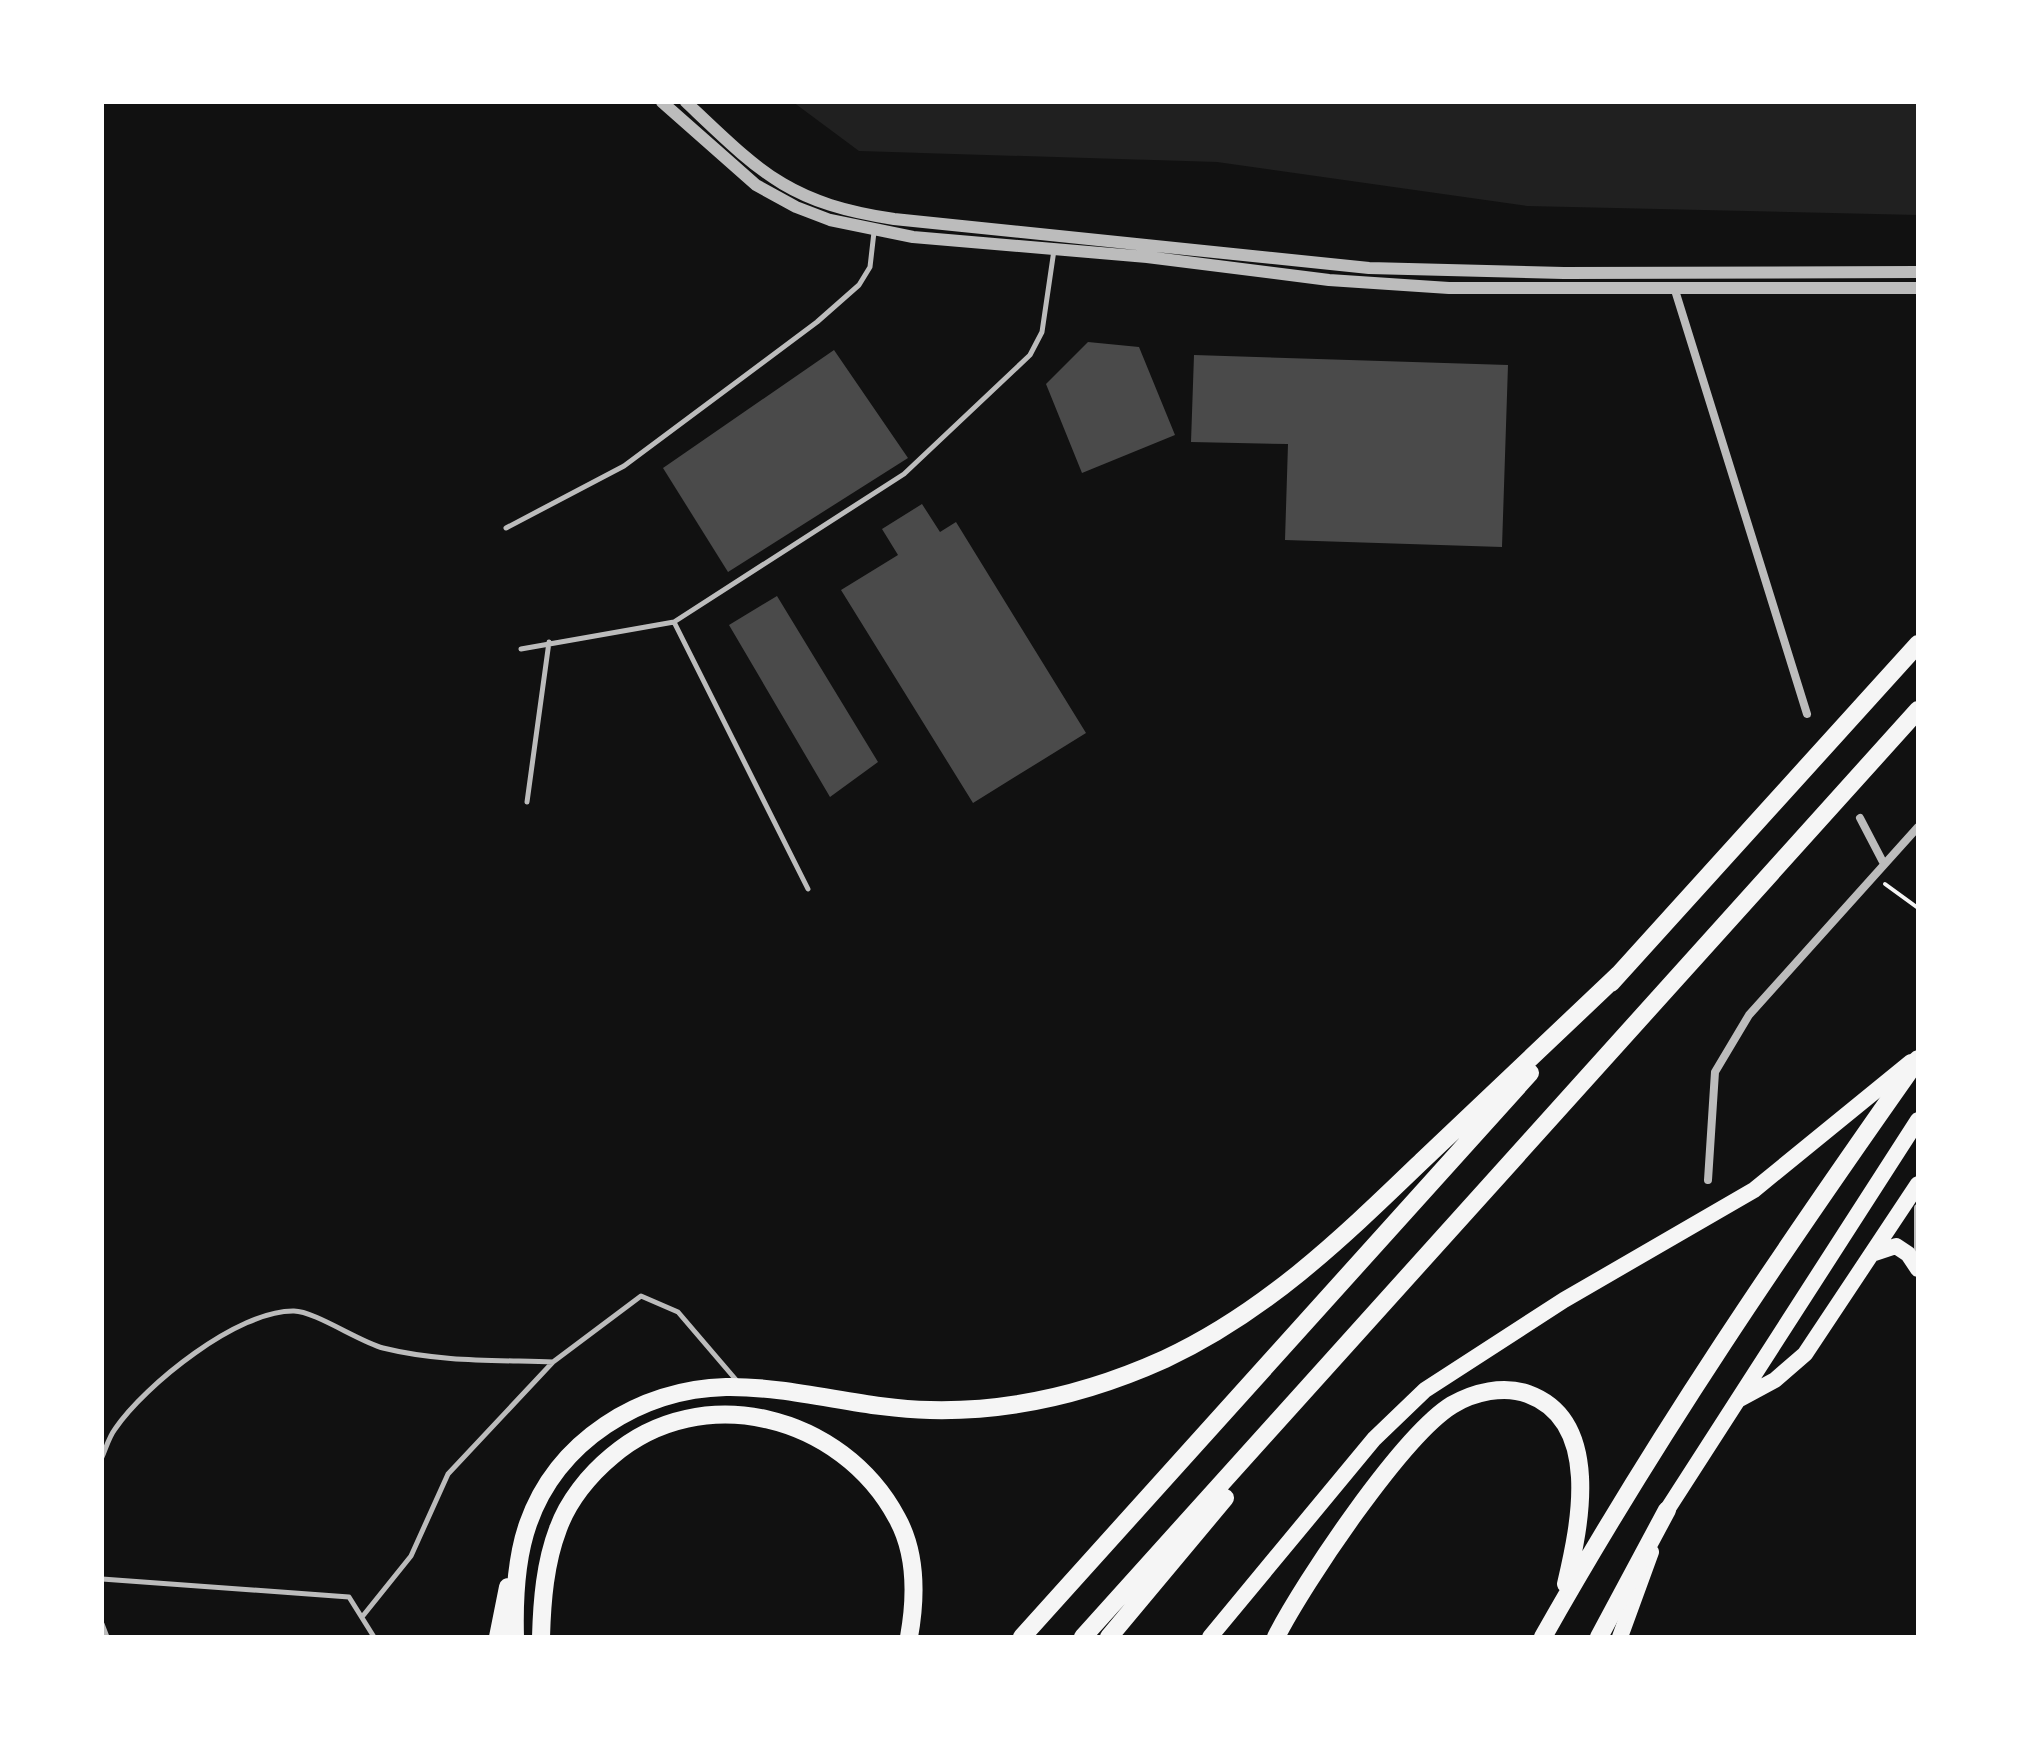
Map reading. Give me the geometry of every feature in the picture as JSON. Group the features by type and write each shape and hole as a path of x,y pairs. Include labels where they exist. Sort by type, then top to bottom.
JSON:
{"highway":[{"path":"1022,1637 1918,644"},
{"path":"1083,1637 1918,710"},
{"path":"498,1637 512,1572 528,1524 574,1450 617,1418 660,1396 744,1388 927,1410 968,1410 1048,1398 1125,1375 1163,1359 1231,1323 1292,1281 1618,975"},
{"path":"1543,1637 1620,1501 1726,1336 1918,1057"},
{"path":"1109,1637 1482,1192"},
{"path":"1276,1637 1326,1559 1415,1439 1453,1405 1500,1389 1541,1399 1558,1413 1571,1431 1577,1452 1577,1522 1560,1606"},
{"path":"541,1637 542,1596 558,1528 597,1469 627,1443 661,1424 699,1414 740,1413 803,1433 831,1448 881,1492 898,1520 909,1551 915,1585 909,1637"},
{"path":"1599,1637 1667,1510"},
{"path":"515,1637 516,1592 528,1524"}],"main road":[{"path":"1210,1637 1374,1439 1425,1390 1564,1300 1754,1190 1800,1156 1918,1057"},
{"path":"1620,1637 1667,1510 1918,1120"},
{"path":"1736,1401 1775,1380 1805,1354 1918,1184"},
{"path":"1872,1254 1896,1246 1908,1254 1918,1268"}],"street":[{"path":"662,102 756,185 796,207 874,231 1407,286 1918,288"},
{"path":"686,102 748,161 779,184 845,212 894,219 1369,268 1564,273 1918,272"},
{"path":"1674,286 1807,714"},
{"path":"1860,818 1884,864"},
{"path":"1708,1180 1715,1072 1749,1015 1918,827"},
{"path":"1918,1208 1918,1268"}],"lane":[{"path":"506,528 624,466 817,322 859,285 870,267 874,231"},
{"path":"521,649 674,622 904,474 1030,355 1042,332 1054,249"},
{"path":"674,622 808,889"},
{"path":"527,802 549,642"},
{"path":"362,1617 411,1556 448,1474 553,1362 641,1296 678,1312 744,1388"},
{"path":"102,1457 114,1430 157,1382 179,1365 202,1348 254,1320 295,1310 381,1347 433,1358 553,1362"},
{"path":"102,1579 349,1597 374,1637"},
{"path":"102,1624 107,1637"}],"path":[{"path":"1873,875 1918,908"}],"shaded area":[{"path":"793,102 1918,102 1918,215 1527,206 1217,162 859,151"}],"building":[{"path":"1088,342 1139,347 1175,435 1082,473 1046,384"},
{"path":"834,350 908,458 728,572 663,468"},
{"path":"1194,355 1508,365 1502,547 1285,540 1288,444 1191,442"},
{"path":"922,504 940,532 956,522 1086,733 973,803 841,590 898,555 882,529"},
{"path":"777,596 878,762 830,797 729,625"}]}
